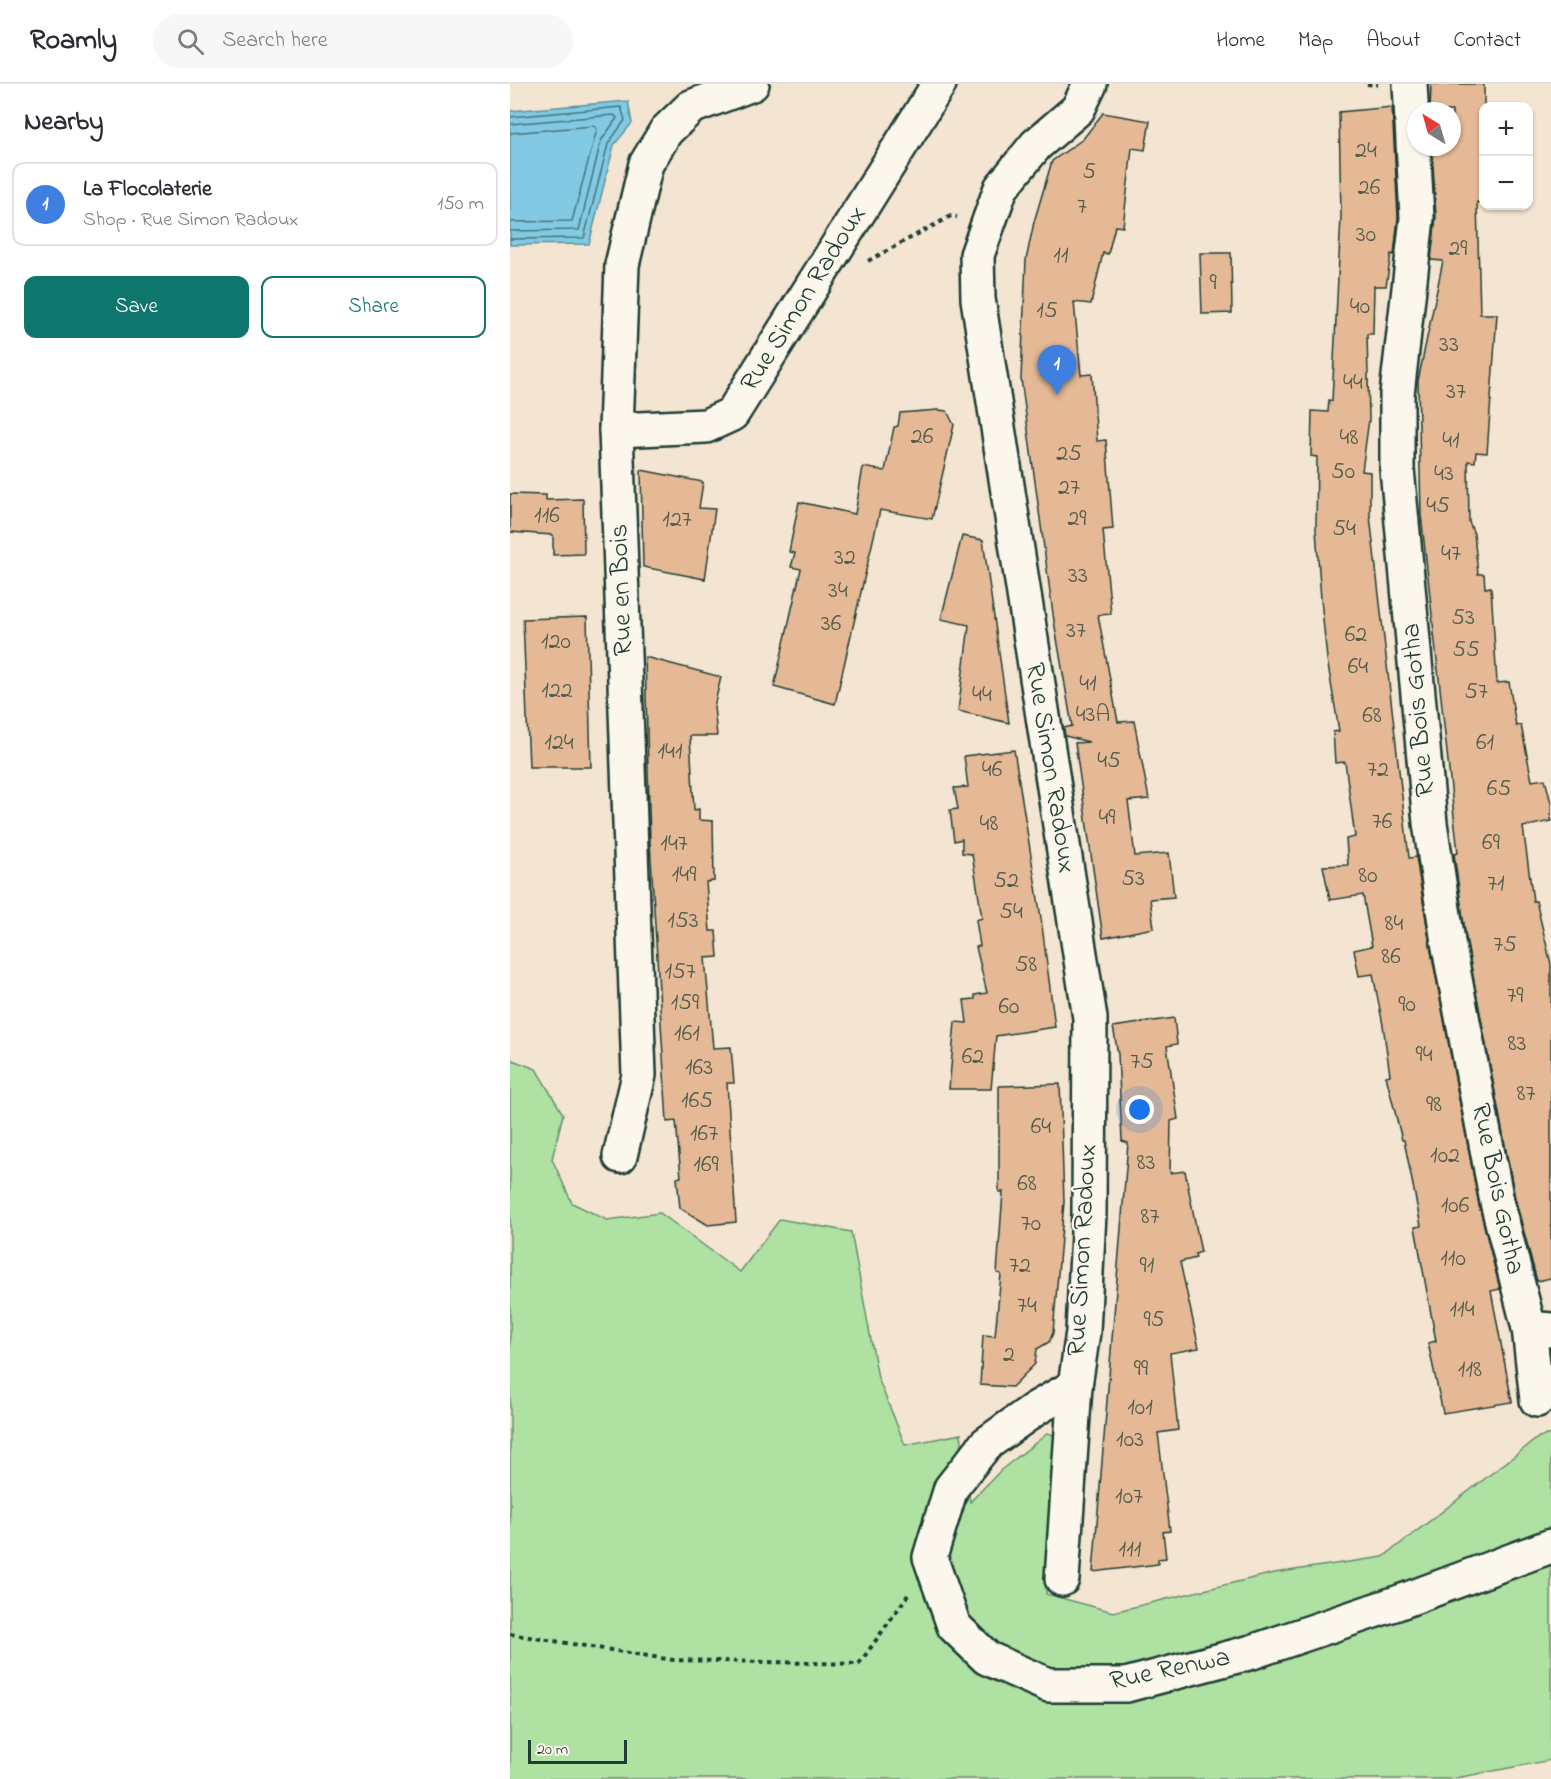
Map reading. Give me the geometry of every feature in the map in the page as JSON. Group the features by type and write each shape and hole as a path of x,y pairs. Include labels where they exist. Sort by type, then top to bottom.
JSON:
{"street":[{"name":"Rue en Bois","path":"620,1156 639,1075 616,430 622,265 646,164 666,131 691,107 752,84"},
{"name":"Rue Simon Radoux","path":"616,430 706,426 732,414 939,84"},
{"name":"Rue Simon Radoux","path":"986,1444 1035,1408 1075,1386 1083,1332 1089,1213 1090,1018 978,299 977,255 1001,188 1036,145 1078,109 1090,84"},
{"name":"Rue Bois Gotha","path":"1410,84 1417,218 1397,394 1397,470 1430,823 1448,942 1495,1191 1540,1329 1537,1400"},
{"path":"1062,1579 1075,1386"},
{"name":"Rue Renwa","path":"986,1444 951,1488 930,1557 954,1626 987,1658 1048,1685 1126,1685 1252,1652 1397,1603 1551,1546"}],"path":[{"path":"860,266 951,216 987,223"},
{"path":"510,1634 673,1660 859,1664 932,1562"}],"green space":[{"path":"510,1059 536,1069 563,1114 552,1159 572,1203 607,1220 660,1213 740,1272 780,1219 851,1232 878,1378 905,1445 961,1434 970,1502 1001,1470 1048,1433 1056,1436 1049,1514 1046,1594 1113,1612 1274,1573 1383,1557 1539,1437 1551,1434 1551,1760 1451,1779 510,1779"}],"water":[{"path":"628,101 632,123 614,145 589,244 510,245 510,111"}],"building":[{"path":"1431,84 1484,84 1484,102 1479,102 1479,202 1477,202 1480,314 1497,314 1487,453 1476,452 1475,462 1468,461 1469,522 1474,534 1478,574 1484,574 1485,588 1491,587 1497,683 1509,682 1516,726 1521,725 1532,781 1545,779 1551,803 1551,821 1523,827 1533,901 1536,901 1551,964 1551,1278 1537,1281 1515,1198 1466,939 1454,854 1458,853 1421,514 1418,381 1443,261 1431,260 1436,217 1433,156 1461,156 1461,102 1430,102"},
{"path":"1392,107 1398,217 1394,255 1391,254 1386,286 1374,286 1373,334 1367,334 1369,419 1362,471 1370,472 1370,516 1409,858 1416,857 1430,945 1479,1205 1500,1289 1491,1291 1512,1402 1443,1413 1428,1343 1436,1341 1415,1227 1421,1226 1404,1140 1402,1140 1386,1076 1390,1075 1383,1025 1373,974 1359,976 1354,950 1372,946 1363,895 1330,900 1323,866 1348,865 1346,839 1355,837 1345,762 1335,763 1333,732 1339,731 1327,659 1321,599 1316,530 1317,457 1311,456 1312,411 1328,412 1329,400 1332,401 1341,216 1339,112"},
{"path":"1103,113 1150,121 1145,150 1132,148 1123,227 1115,226 1108,254 1103,253 1091,304 1074,302 1081,375 1092,374 1097,441 1106,440 1113,529 1103,530 1111,614 1098,615 1118,722 1134,721 1149,799 1128,801 1135,856 1169,853 1174,897 1150,899 1154,928 1103,938 1075,743 1089,742 1065,736 1064,728 1072,726 1054,621 1021,379 1026,260 1034,222 1052,161 1083,139"},
{"path":"1200,253 1231,253 1232,313 1202,314"},
{"path":"947,411 954,425 932,519 880,510 835,704 774,687 801,569 791,567 795,553 789,552 799,502 855,514 863,467 885,471 894,427 898,426 900,413"},
{"path":"641,470 703,482 699,508 715,509 705,579 643,567"},
{"path":"510,494 546,495 546,500 583,499 584,554 553,555 553,535 510,532"},
{"path":"962,536 983,540 1009,723 958,711 969,625 941,619"},
{"path":"587,617 591,767 529,767 523,619"},
{"path":"645,657 721,677 714,707 717,736 690,736 694,810 699,809 699,820 713,821 714,881 706,882 710,931 716,931 718,957 705,958 713,1048 731,1047 734,1083 727,1083 736,1222 708,1225 680,1208 677,1178 681,1177 676,1121 667,1122 650,842"},
{"path":"1014,750 1041,918 1055,1027 996,1036 991,1089 949,1089 955,1022 967,1023 964,1000 975,999 975,995 987,993 976,947 980,946 976,920 982,918 972,854 962,853 962,839 954,841 950,810 958,809 954,788 968,787 964,756"},
{"path":"1174,1018 1177,1044 1167,1046 1178,1119 1171,1121 1170,1173 1185,1171 1201,1252 1195,1254 1196,1258 1180,1262 1199,1348 1170,1353 1178,1430 1158,1433 1170,1531 1163,1532 1166,1558 1158,1559 1158,1564 1093,1572 1128,1143 1122,1141 1118,1054 1113,1027"},
{"path":"1060,1084 1064,1202 1053,1333 1049,1342 1037,1349 1035,1364 1012,1387 980,1385 983,1335 995,1336 1001,1274 997,1273 1003,1192 999,1192 999,1086"}],"place":[{"name":"La Flocolaterie","path":"1057,395"}]}
